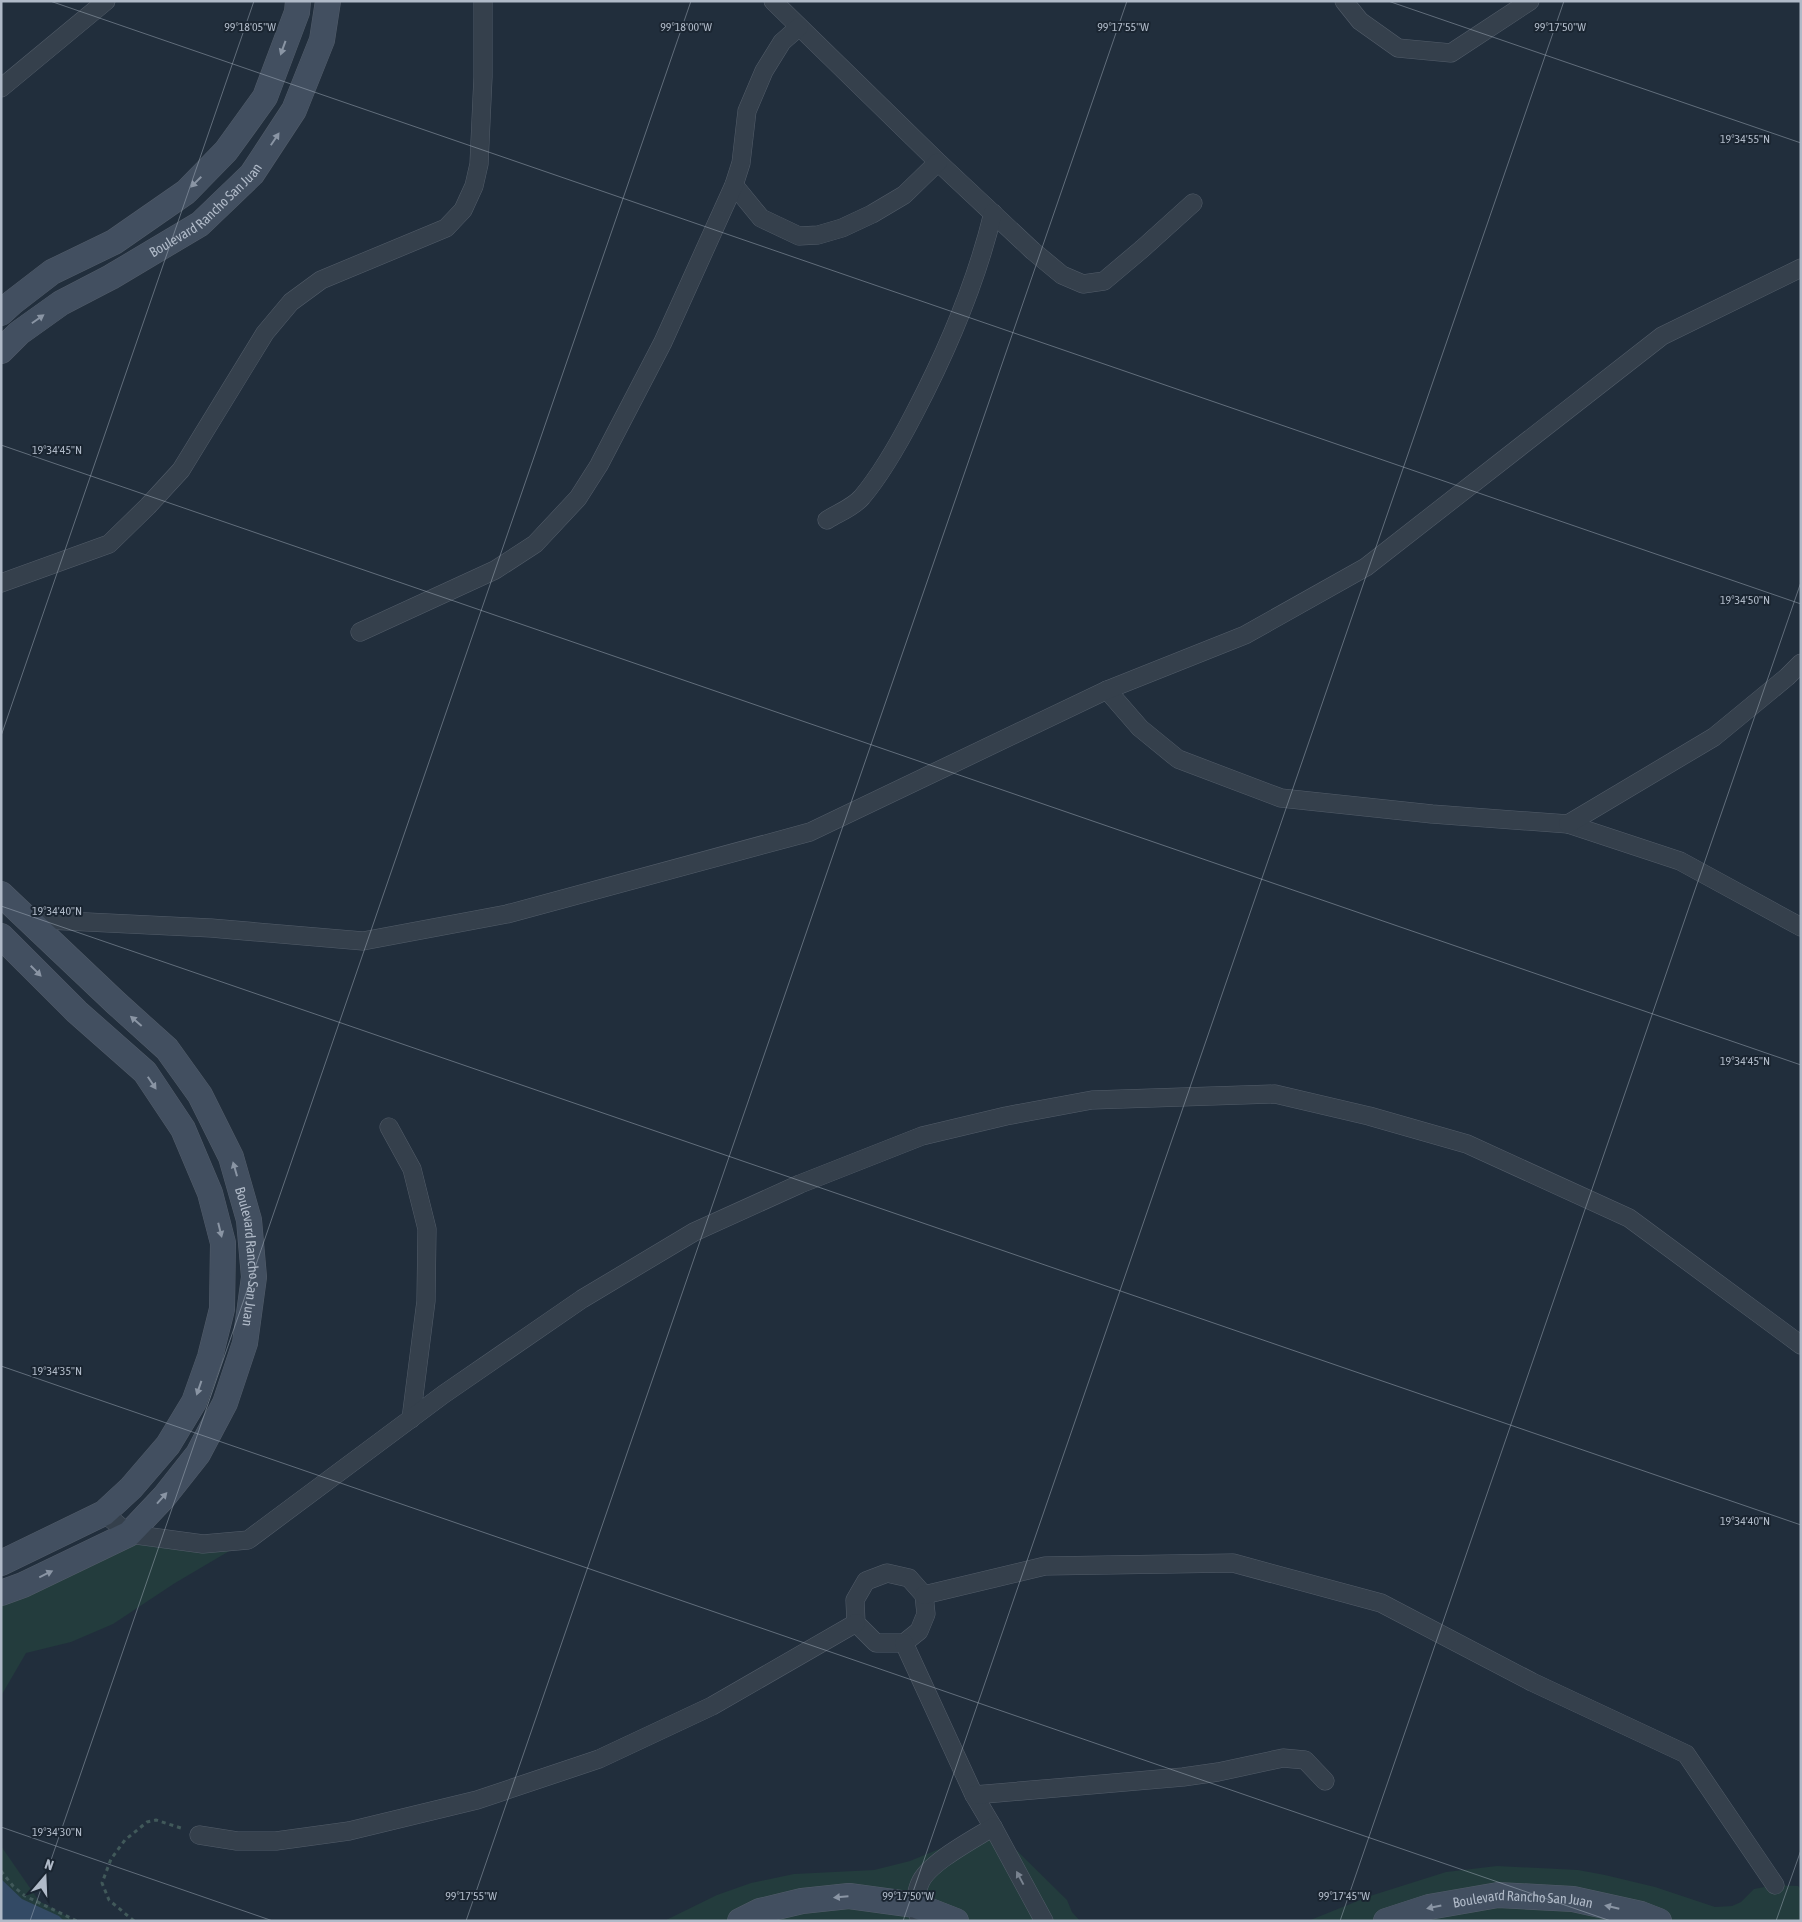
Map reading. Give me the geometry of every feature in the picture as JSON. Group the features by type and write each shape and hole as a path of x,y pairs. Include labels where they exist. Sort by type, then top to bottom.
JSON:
{"street":[{"path":"1,88 106,1"},
{"name":"Boulevard Rancho San Juan","path":"1,313 12,302 52,272 114,242 186,192 226,151 265,97 297,12 298,1"},
{"name":"Boulevard Rancho San Juan","path":"1,351 18,333 60,303 111,277 200,224 252,174 294,110 322,40 328,1"},
{"path":"1,583 109,544 181,470 265,333 291,302 321,280 446,228 463,210 474,186 478,164 483,77 483,1"},
{"path":"773,1 938,162 1062,275 1083,284 1104,281 1193,203"},
{"path":"1344,1 1360,21 1398,48 1451,54 1530,1"},
{"path":"360,632 495,570 535,544 578,498 599,465 663,342 734,184 741,163 747,111 764,71 782,42 799,27"},
{"path":"226,151 252,174"},
{"path":"734,184 761,218 799,236 818,235 842,228 872,214 904,195 938,162"},
{"path":"827,520 860,499 894,450 931,380 957,323 983,256 993,213"},
{"path":"26,919 212,928 363,941 507,914 810,832 1107,690 1244,634 1366,567 1662,336 1801,268"},
{"path":"1568,824 1714,737 1801,663"},
{"path":"1107,690 1140,728 1178,759 1281,798 1432,814 1568,824 1680,861 1801,927"},
{"name":"Boulevard Rancho San Juan","path":"1,894 167,1049 200,1095 231,1157 249,1220 254,1277 245,1343 224,1403 198,1454 164,1497 128,1534 23,1585 1,1593"},
{"name":"Boulevard Rancho San Juan","path":"1,936 77,1012 145,1072 183,1128 210,1193 223,1243 222,1309 210,1357 194,1402 168,1445 131,1488 104,1513 18,1557 1,1563"},
{"path":"104,1513 128,1534 203,1544 248,1540 444,1394 582,1299 694,1232 800,1184 922,1136 1006,1116 1092,1100 1275,1094 1369,1116 1467,1144 1629,1218 1801,1345"},
{"path":"389,1128 412,1168 427,1229 426,1301 411,1419"},
{"path":"924,1595 1046,1566 1233,1563 1382,1603 1532,1682 1686,1754 1775,1885"},
{"path":"887,1573 909,1578 924,1595 926,1614 923,1622 919,1631 904,1643 876,1643 856,1623 854,1600 866,1581 887,1573"},
{"path":"199,1835 237,1841 276,1841 349,1831 476,1800 599,1759 712,1706 856,1623"},
{"path":"904,1643 974,1795 1044,1921"},
{"path":"974,1795 1183,1777 1218,1772 1282,1758 1305,1760 1324,1781"},
{"path":"918,1913 920,1882 941,1860 993,1827"},
{"name":"Boulevard Rancho San Juan","path":"1386,1921 1429,1907 1498,1895 1573,1898 1641,1914 1658,1921"},
{"path":"740,1921 760,1911 802,1901 849,1896 956,1921"}],"path":[{"path":"134,1921 109,1900 102,1882 111,1859 125,1840 147,1822 156,1820 199,1835"},
{"path":"1,1871 25,1896 77,1921"}],"green space":[{"path":"129,1534 248,1540 175,1583 113,1624 71,1642 26,1653 1,1696 1,1593"},
{"path":"993,1827 1067,1900 1072,1912 1080,1921 664,1921 717,1895 751,1883 794,1874 874,1870 910,1861"},
{"path":"1,1846 39,1901 75,1921 1,1921"},
{"path":"1497,1866 1578,1870 1605,1875 1655,1887 1715,1907 1732,1906 1741,1902 1754,1889 1775,1885 1798,1886 1801,1889 1801,1921 1308,1921 1370,1896 1446,1872"}],"water":[{"path":"1,1879 22,1899 59,1916 64,1921 1,1921"}]}
